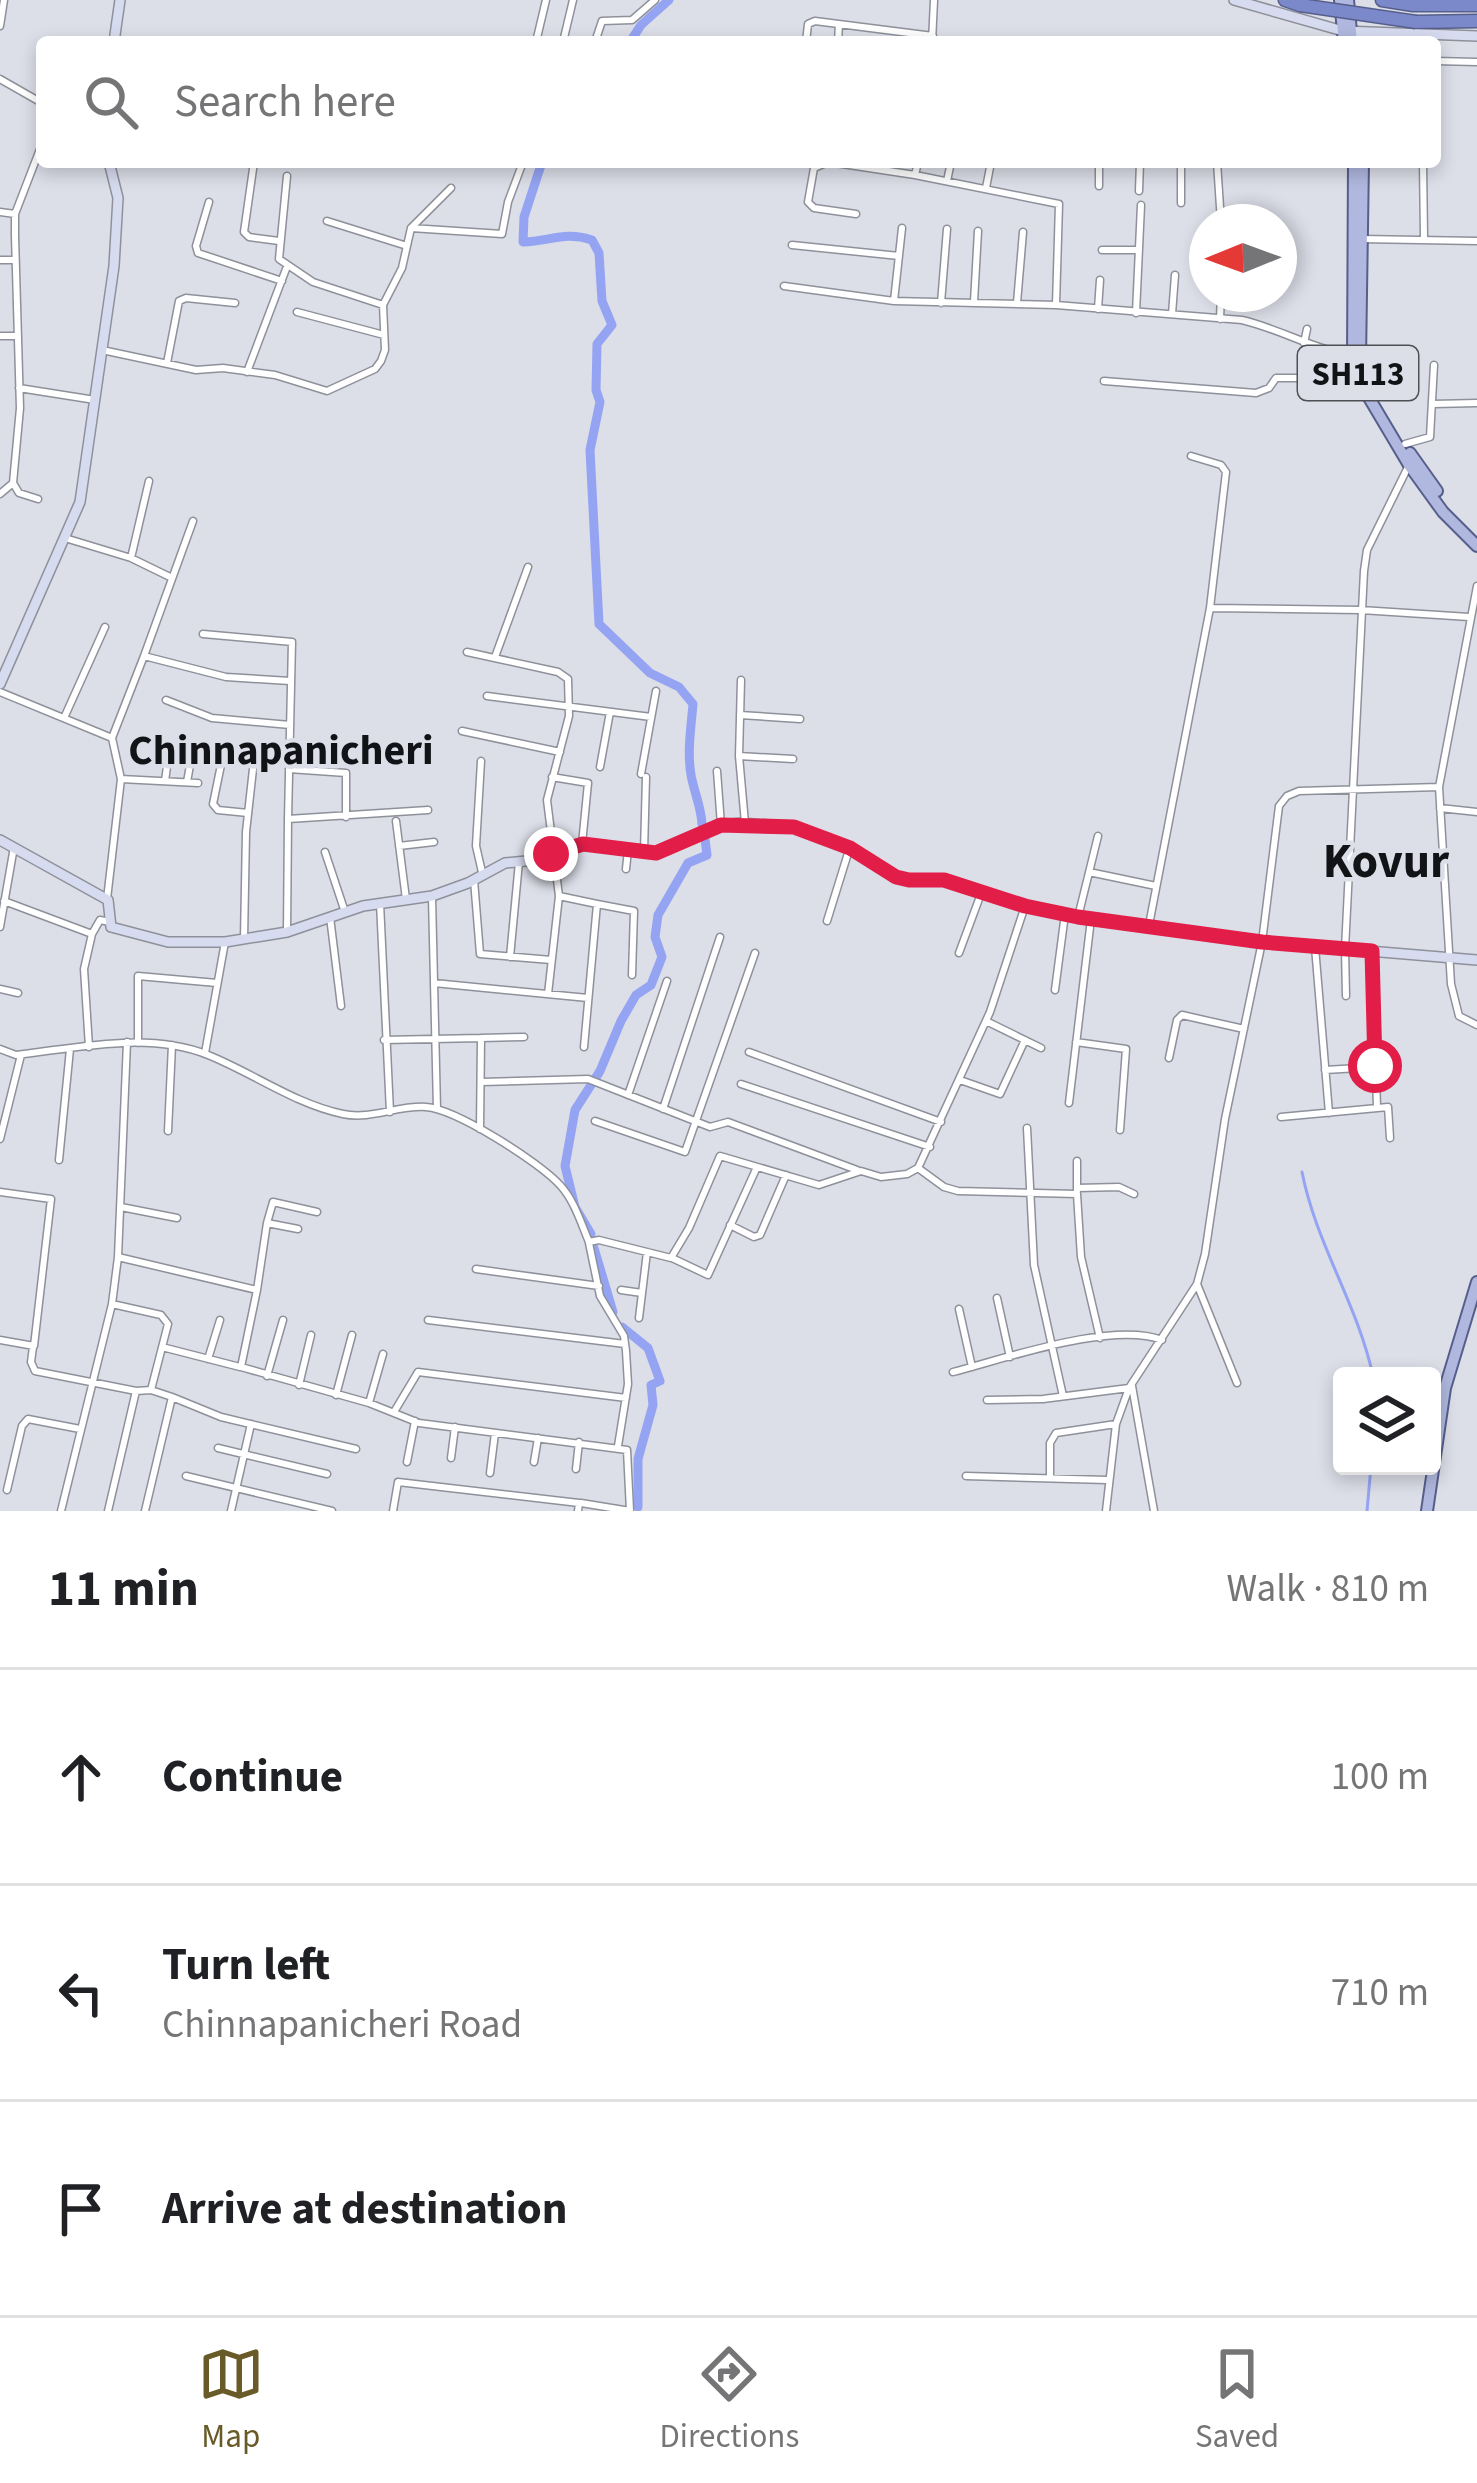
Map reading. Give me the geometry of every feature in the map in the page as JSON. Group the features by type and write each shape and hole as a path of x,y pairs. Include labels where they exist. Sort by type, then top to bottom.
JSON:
{"highway":[{"path":"1285,0 1416,22 1477,22"},
{"path":"1382,0 1477,5"}],"main road":[{"path":"1344,0 1348,36"},
{"name":"SH113","path":"1358,168 1360,359 1412,463 1477,537"},
{"name":"SH113","path":"1360,239 1352,356 1368,396 1443,512 1477,546"},
{"path":"1430,1511 1445,1388 1477,1282"},
{"path":"1430,1511 1452,1389 1477,1301"}],"street":[{"path":"0,26 4,0"},
{"path":"115,36 120,0"},
{"path":"537,36 546,0"},
{"path":"564,36 573,0"},
{"path":"597,36 602,21 632,20 655,0"},
{"path":"932,36 934,0"},
{"path":"1234,0 1348,36 1477,36"},
{"path":"807,36 810,22 913,36"},
{"path":"838,36 839,24"},
{"path":"1441,61 1477,62"},
{"path":"0,79 36,100"},
{"path":"36,160 15,214 19,388 13,483 20,493 38,499"},
{"path":"110,168 118,198 114,266 80,502 0,683 112,738"},
{"path":"253,168 244,232 279,241"},
{"path":"411,228 502,233 521,168"},
{"path":"814,168 808,202 814,208 856,214"},
{"path":"887,168 1060,204 1056,304"},
{"path":"916,175 917,168"},
{"path":"947,181 950,168"},
{"path":"986,188 990,168"},
{"path":"1099,168 1099,186"},
{"path":"1139,191 1140,168"},
{"path":"1181,168 1181,203"},
{"path":"1217,168 1220,204"},
{"path":"1423,168 1424,238"},
{"path":"287,176 279,259 313,282 383,305"},
{"path":"102,350 196,370 223,368 275,375 327,391 375,369 385,350 383,305 402,268 411,228 452,188"},
{"path":"209,202 198,253 282,281"},
{"path":"1136,313 1141,205"},
{"path":"0,212 15,214"},
{"path":"327,220 407,246"},
{"path":"894,301 902,228"},
{"path":"941,303 946,230"},
{"path":"974,302 978,231"},
{"path":"1017,303 1023,232"},
{"path":"1360,239 1477,241"},
{"path":"792,244 899,256"},
{"path":"1102,250 1139,250"},
{"path":"0,260 15,260"},
{"path":"247,372 287,268"},
{"path":"1172,314 1175,274"},
{"path":"1098,309 1100,280"},
{"path":"784,286 894,301 1056,304 1220,319 1267,326 1316,348 1352,356"},
{"path":"167,363 179,301 235,303"},
{"path":"297,312 384,335"},
{"path":"1220,312 1220,319"},
{"path":"1304,343 1307,329"},
{"path":"0,336 16,336"},
{"path":"1310,397 1316,348"},
{"path":"1405,444 1430,437 1434,365"},
{"path":"1104,381 1256,393 1269,388 1276,378 1310,378"},
{"path":"19,388 94,400"},
{"path":"1433,404 1477,403"},
{"path":"1148,928 1210,608 1226,472 1221,465 1191,456"},
{"path":"1346,996 1352,790 1367,550 1412,463"},
{"path":"131,558 149,481"},
{"path":"0,494 13,483"},
{"path":"193,521 112,738 121,779 107,899 111,927 168,942 224,942 287,932 380,903 432,896 478,875 583,844 656,853 721,825 745,823 794,827 850,848 896,877 944,880 1078,917 1262,942 1477,960"},
{"path":"64,538 131,558 170,578"},
{"path":"495,657 528,567"},
{"path":"1477,586 1439,787 1449,957 1459,1016 1477,1025"},
{"path":"1210,608 1469,617"},
{"path":"64,718 105,627"},
{"path":"203,634 290,641 287,932"},
{"path":"467,652 563,675 570,689 546,818 559,896 548,994"},
{"path":"144,656 226,677 290,681"},
{"path":"741,680 739,756 745,823"},
{"path":"644,852 644,776 656,691"},
{"path":"487,696 651,717"},
{"path":"166,700 227,721 290,725"},
{"path":"600,767 610,710"},
{"path":"740,715 800,719"},
{"path":"462,731 560,752"},
{"path":"165,781 170,745"},
{"path":"187,782 192,754"},
{"path":"739,756 793,759"},
{"path":"248,813 218,810 213,804 222,760 346,773 346,817"},
{"path":"244,939 254,760"},
{"path":"482,760 476,846 478,950 484,956 551,959"},
{"path":"717,771 721,825"},
{"path":"552,777 588,783 583,844"},
{"path":"121,779 198,783"},
{"path":"1106,1511 1116,1424 1131,1387 1197,1284 1262,942 1279,806 1286,796 1299,791 1439,787"},
{"path":"1440,808 1477,812"},
{"path":"288,819 428,810"},
{"path":"396,821 406,899"},
{"path":"1078,917 1098,836"},
{"path":"0,840 107,899"},
{"path":"399,846 434,842"},
{"path":"0,927 14,848"},
{"path":"826,921 850,848"},
{"path":"626,869 628,850"},
{"path":"325,852 344,912"},
{"path":"510,957 519,862"},
{"path":"1089,872 1156,886"},
{"path":"959,953 982,891"},
{"path":"432,896 437,1109"},
{"path":"559,896 634,911 632,975"},
{"path":"4,902 92,934"},
{"path":"380,903 390,1112"},
{"path":"584,1047 597,904"},
{"path":"481,1082 588,1079 710,1127 728,1122 860,1171 881,1177 907,1174 918,1168 930,1148 986,1022 1025,906"},
{"path":"1055,990 1065,914"},
{"path":"330,917 341,1006"},
{"path":"1069,1103 1091,919"},
{"path":"89,1047 84,970 92,934 100,920 110,922"},
{"path":"663,1109 720,937"},
{"path":"205,1053 224,942"},
{"path":"1315,947 1329,1113"},
{"path":"1372,951 1377,1107"},
{"path":"595,1121 686,1152 755,953"},
{"path":"138,1043 138,976 218,983"},
{"path":"628,1095 667,981"},
{"path":"434,983 588,998"},
{"path":"0,989 18,993"},
{"path":"1169,1058 1182,1015 1244,1029"},
{"path":"986,1022 1041,1048"},
{"path":"385,1040 524,1037"},
{"path":"480,1130 481,1038"},
{"path":"960,1080 1000,1094 1025,1040"},
{"path":"61,1511 112,1304 127,1042"},
{"path":"0,1049 21,1055 127,1042 172,1045 205,1053 297,1098 344,1114 423,1106 437,1109 542,1167 564,1188 589,1242 598,1286 625,1344 626,1398 618,1446"},
{"path":"1076,1042 1126,1049 1120,1130"},
{"path":"168,1131 172,1045"},
{"path":"59,1160 70,1049"},
{"path":"749,1052 941,1122"},
{"path":"0,1139 21,1055"},
{"path":"1325,1070 1375,1066"},
{"path":"741,1084 930,1148"},
{"path":"1281,1117 1388,1107 1390,1138"},
{"path":"1027,1128 1034,1265 1063,1396"},
{"path":"671,1258 720,1156 819,1185 860,1171"},
{"path":"1077,1161 1081,1257 1100,1338"},
{"path":"589,1242 599,1240 671,1258 708,1275 757,1167"},
{"path":"918,1168 950,1190 1029,1193 1119,1186 1134,1194"},
{"path":"730,1225 754,1237 760,1235 786,1175"},
{"path":"0,1192 51,1199 31,1362 35,1372 151,1390 251,1424 356,1449"},
{"path":"241,1367 272,1202 317,1212"},
{"path":"121,1207 177,1219"},
{"path":"267,1223 298,1228"},
{"path":"639,1318 647,1252"},
{"path":"118,1257 257,1290"},
{"path":"476,1269 598,1286"},
{"path":"1197,1284 1237,1383"},
{"path":"621,1290 642,1293"},
{"path":"997,1298 1010,1357"},
{"path":"112,1304 166,1318 151,1390"},
{"path":"959,1310 972,1367"},
{"path":"428,1319 625,1344"},
{"path":"208,1359 220,1320"},
{"path":"267,1376 284,1320"},
{"path":"953,1372 1100,1338 1139,1333 1162,1340"},
{"path":"299,1385 311,1335"},
{"path":"336,1395 352,1336"},
{"path":"0,1340 34,1346"},
{"path":"162,1347 369,1403 415,1421 627,1450 630,1511 398,1482 393,1511"},
{"path":"369,1403 383,1354"},
{"path":"394,1412 418,1372 626,1398"},
{"path":"987,1400 1131,1387"},
{"path":"1131,1387 1154,1511"},
{"path":"108,1511 136,1390"},
{"path":"145,1511 172,1397"},
{"path":"7,1490 25,1422 35,1419 80,1429"},
{"path":"407,1462 415,1421"},
{"path":"231,1511 251,1424"},
{"path":"1050,1477 1050,1443 1056,1433 1116,1424"},
{"path":"451,1458 455,1427"},
{"path":"490,1473 495,1432"},
{"path":"534,1462 538,1438"},
{"path":"576,1469 579,1442"},
{"path":"218,1448 328,1474"},
{"path":"186,1476 332,1511"},
{"path":"966,1476 1106,1480"}],"waterway":[{"path":"634,36 669,0"},
{"path":"540,168 524,217 523,242 566,236 592,240 599,253 602,301 612,325 597,344 600,402 590,450 599,624 650,673 679,687 693,704 690,766 702,824"},
{"path":"591,1234 575,1207 565,1166 575,1110 600,1071 636,995 651,985 662,957 655,937 658,915 688,863 707,855 705,839"},
{"path":"1302,1172 1371,1367"},
{"path":"594,1248 613,1312"},
{"path":"622,1327 648,1348 660,1381 651,1385 653,1405 638,1459 638,1507"},
{"path":"1367,1511 1370,1475"}],"district":[{"name":"Chinnapanicheri","path":"281,749"},
{"name":"Kovur","path":"1386,860"}],"route":[{"path":"551,854 583,844 656,853 721,825 794,827 850,848 896,877 944,880 1025,906 1148,928 1372,951 1375,1066"}]}
